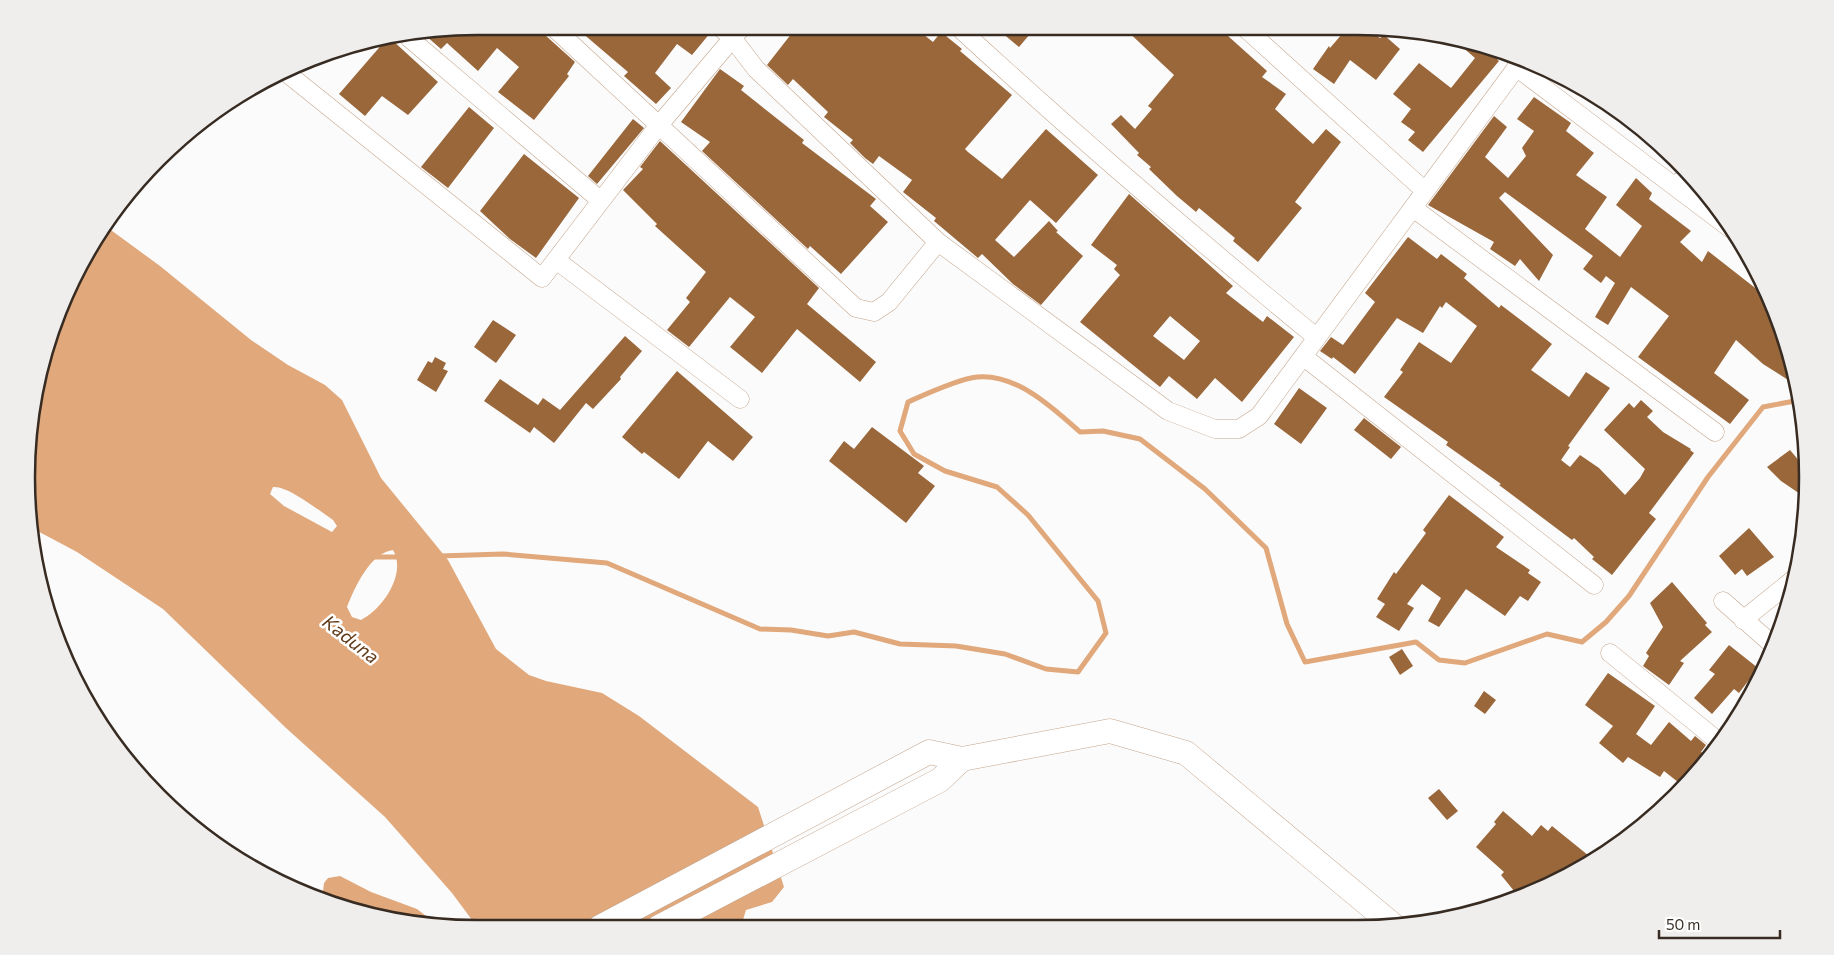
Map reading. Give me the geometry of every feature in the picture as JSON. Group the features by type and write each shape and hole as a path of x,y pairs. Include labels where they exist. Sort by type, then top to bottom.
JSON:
{"street":[{"path":"562,35 856,308 874,312 889,302 938,242"},
{"path":"291,77 542,278 659,125 736,35"},
{"path":"739,35 756,69 938,242 1168,411 1215,429 1239,429 1259,416 1517,65"},
{"path":"967,35 1179,224 1316,337"},
{"path":"1253,35 1425,191"},
{"path":"412,40 600,200"},
{"path":"1528,70 1712,215"},
{"path":"1674,185 1683,180"},
{"path":"1413,208 1715,432"},
{"path":"556,260 740,399"},
{"path":"1304,357 1594,585"},
{"path":"1744,620 1785,586"},
{"path":"1723,601 1767,641"},
{"path":"1610,653 1714,738"},
{"path":"613,920 929,752 962,759 1110,731 1186,753 1385,919"},
{"path":"672,920 940,780 962,759"}],"water":[{"name":"Kaduna","path":"111,230 160,266 251,340 288,365 325,385 342,400 381,478 448,560 496,649 529,675 546,681 602,693 639,716 758,807 784,887 772,902 746,910 743,920 472,920 452,893 385,817 286,728 163,609 77,552 39,532 35,478 39,420 50,363 58,335 94,256","holes":["273,487 279,487 303,499 333,520 337,526 332,532 284,506 270,494","393,550 397,559 397,569 391,590 369,615 361,620 352,617 347,607 354,590 370,564 385,552"]},
{"path":"340,876 371,892 417,909 427,917 363,905 335,897 323,892 324,883 328,878"}],"building":[{"path":"478,35 545,35 575,62 567,74 569,76 534,120 498,92 519,67 497,48 478,71 447,43 441,49 429,38"},
{"path":"585,35 709,35 692,55 677,44 655,73 671,88 656,104 624,76 628,72"},
{"path":"790,35 924,35 933,42 939,35 945,35 962,49 960,51 1012,95 965,149 968,152 1002,179 1046,129 1098,175 1056,223 1030,200 995,240 1014,257 1049,221 1058,231 1056,232 1083,256 1041,305 1013,284 982,254 978,258 934,221 936,218 903,192 912,180 879,156 873,164 865,158 850,143 853,140 824,117 828,112 793,79 788,85 767,65"},
{"path":"1005,35 1029,35 1019,47"},
{"path":"1132,35 1227,35 1267,71 1262,77 1286,94 1275,109 1313,144 1326,129 1341,142 1295,202 1302,208 1258,262 1233,241 1235,238 1199,208 1196,212 1177,196 1149,169 1151,167 1137,155 1139,153 1111,124 1121,115 1135,129 1152,109 1148,106 1174,75"},
{"path":"1341,35 1356,35 1377,36 1380,38 1385,36 1400,49 1376,80 1350,60 1334,84 1313,69 1329,46 1330,48"},
{"path":"396,43 438,82 408,115 382,96 365,116 339,94 380,46"},
{"path":"1464,49 1496,57 1499,61 1423,152 1408,140 1415,132 1401,122 1411,109 1393,94 1419,63 1451,88 1475,58"},
{"path":"720,69 744,86 741,90 804,140 802,143 876,199 870,206 888,222 841,274 810,246 808,249 702,151 710,142 681,122"},
{"path":"1534,97 1571,123 1566,131 1594,153 1576,175 1607,197 1585,229 1620,257 1642,226 1616,205 1636,178 1652,193 1649,199 1691,231 1680,242 1702,262 1708,251 1756,289 1776,335 1788,380 1763,364 1736,340 1714,373 1749,400 1730,424 1638,357 1669,316 1631,287 1608,325 1595,317 1615,283 1606,276 1601,283 1583,269 1593,256 1505,192 1499,198 1553,255 1539,281 1520,259 1515,266 1490,249 1494,242 1428,205 1494,116 1507,127 1485,157 1508,178 1526,156 1522,148 1534,131 1517,119"},
{"path":"469,107 494,128 448,188 421,167"},
{"path":"633,119 644,128 597,184 588,176"},
{"path":"660,141 819,288 807,304 876,362 860,382 797,329 762,373 730,347 755,317 730,297 689,347 667,330 690,302 686,298 706,272 655,226 657,224 623,190 643,169 640,167"},
{"path":"524,154 579,198 536,258 510,239 480,211"},
{"path":"1129,194 1233,286 1226,293 1263,322 1267,316 1294,337 1242,402 1215,378 1197,399 1169,376 1160,387 1080,322 1120,275 1114,269 1117,265 1091,245","holes":["1170,316 1200,341 1184,360 1153,336"]},
{"path":"1408,237 1437,259 1441,254 1467,274 1464,278 1499,308 1501,305 1552,344 1531,370 1569,397 1586,372 1610,388 1568,446 1570,447 1561,460 1570,467 1580,455 1599,468 1625,495 1640,478 1645,469 1604,430 1629,403 1634,408 1641,400 1653,411 1647,417 1663,432 1691,449 1694,453 1649,513 1656,519 1612,575 1592,559 1594,557 1574,538 1572,540 1499,485 1501,484 1446,445 1448,442 1384,397 1403,372 1400,370 1419,342 1451,363 1477,326 1446,302 1442,308 1440,306 1423,333 1397,318 1355,374 1333,357 1332,359 1320,351 1331,337 1343,345 1375,302 1365,293"},
{"path":"493,320 516,335 496,363 474,347"},
{"path":"625,336 642,351 620,377 621,379 593,409 586,403 554,443 534,427 530,433 484,401 500,379 538,405 543,398 560,410"},
{"path":"435,357 446,363 443,369 448,371 436,392 417,380 428,361 432,363"},
{"path":"677,371 753,437 733,461 708,441 679,479 644,452 642,454 622,437"},
{"path":"1299,388 1327,408 1301,444 1274,424"},
{"path":"1364,418 1401,447 1391,459 1354,430"},
{"path":"872,427 924,466 918,473 935,486 906,523 829,461 844,441 854,449"},
{"path":"1790,450 1798,460 1798,493 1781,481 1767,467"},
{"path":"1449,495 1504,537 1496,547 1530,570 1528,573 1541,582 1528,601 1520,596 1505,616 1466,589 1439,627 1428,621 1441,598 1422,584 1407,604 1414,608 1399,631 1376,617 1385,604 1377,599 1394,572 1396,574 1426,533 1423,530"},
{"path":"1749,528 1774,557 1747,576 1742,569 1735,575 1719,556"},
{"path":"1672,582 1707,623 1705,625 1712,632 1680,661 1684,663 1669,685 1643,666 1649,656 1646,653 1663,627 1650,603"},
{"path":"1729,645 1756,666 1751,678 1739,693 1734,689 1712,714 1694,698 1715,674 1709,670"},
{"path":"1402,649 1413,666 1400,675 1389,657"},
{"path":"1608,673 1655,706 1636,734 1651,745 1669,722 1691,741 1695,736 1706,745 1701,752 1703,753 1677,781 1664,771 1660,777 1628,757 1623,763 1599,743 1613,726 1585,705"},
{"path":"1484,691 1496,700 1485,714 1474,706"},
{"path":"1439,789 1458,811 1447,820 1428,798"},
{"path":"1503,811 1532,836 1541,825 1548,831 1552,826 1587,855 1552,874 1514,891 1501,875 1504,872 1476,847 1496,824 1494,822"}],"waterway":[{"path":"439,556 503,554 607,563 760,629 791,630 828,636 854,632 900,644 956,646 1005,654 1046,669 1078,672 1106,633 1098,601 1028,515 997,487 945,471 914,454 900,431 908,402 942,387 969,378 992,377 1020,386 1033,394 1080,432 1103,431 1140,439 1205,489 1266,548 1287,624 1305,662 1416,642 1439,660 1465,663 1547,634 1582,642 1606,622 1629,596 1708,477 1763,407 1792,402"},
{"path":"374,557 403,557"}]}
